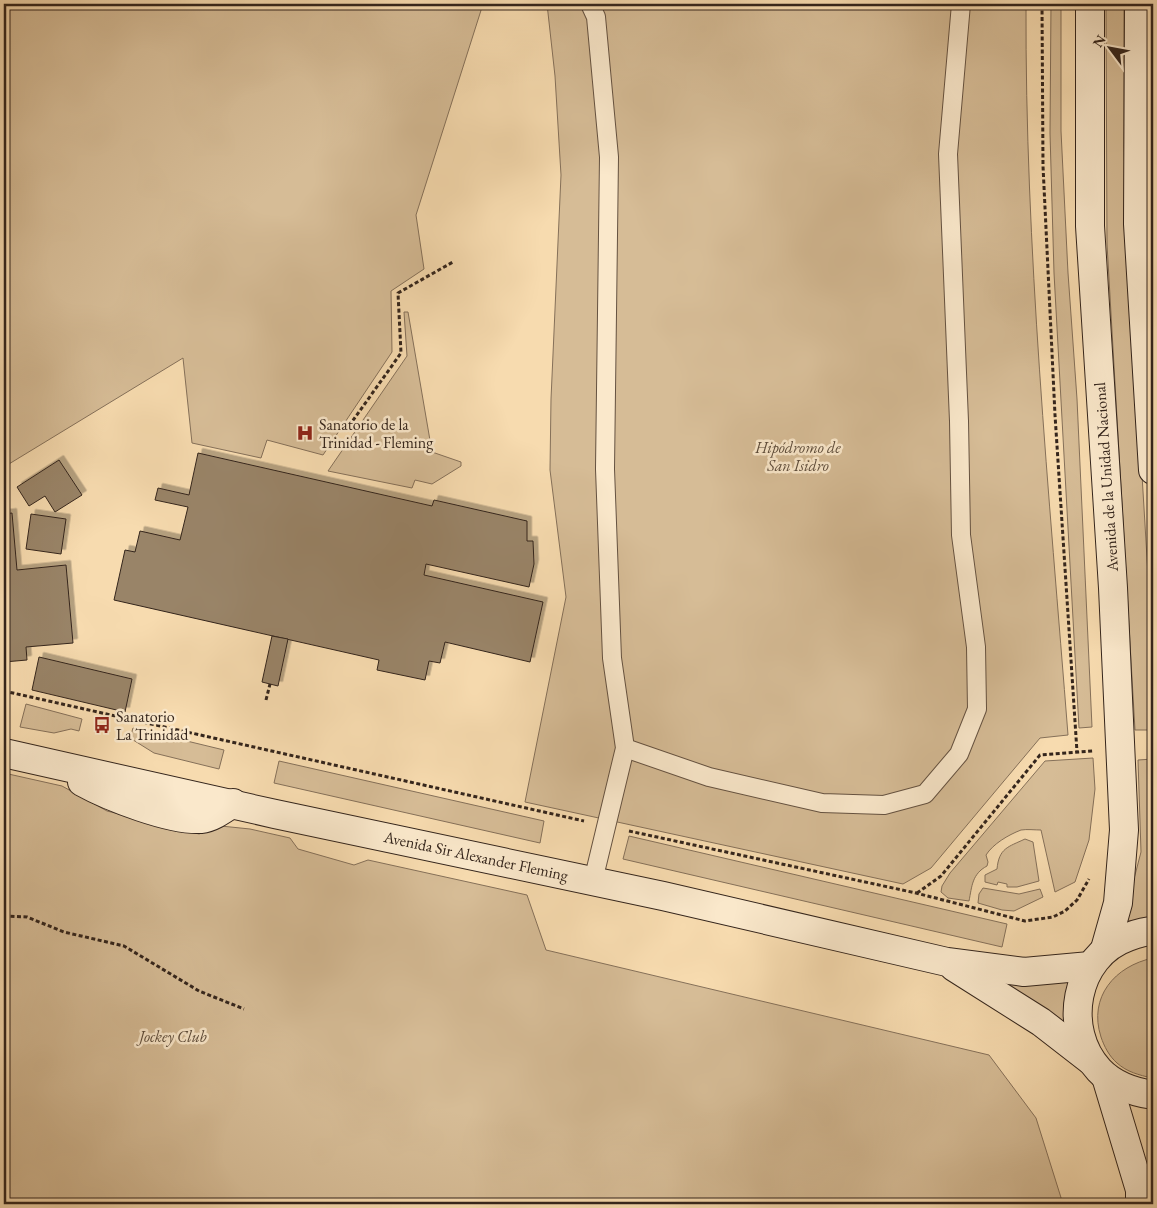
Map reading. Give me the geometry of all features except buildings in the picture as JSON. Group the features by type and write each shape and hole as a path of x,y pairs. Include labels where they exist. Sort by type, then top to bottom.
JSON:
{"main road":[{"name":"Avenida de la Unidad Nacional","path":"1090,4 1090,226 1113,588 1124,830 1118,903 1098,958 1079,992 1077,1016 1081,1040 1099,1069"},
{"path":"1139,4 1138,224 1153,470"},
{"name":"Avenida Sir Alexander Fleming","path":"4,753 55,765 100,792 136,805 178,816 202,819 215,814 233,803 593,881 947,962 1024,972 1098,958"},
{"path":"1098,958 1120,940 1146,931 1153,931"},
{"name":"Avenida Sir Alexander Fleming","path":"947,962 1041,1022 1099,1069 1132,1091 1153,1095"},
{"path":"1099,1069 1140,1190 1140,1204"}],"lane":[{"path":"590,4 596,17 609,157 604,469 612,658 625,748 593,881"},
{"path":"625,748 709,777 822,803 884,805 925,794 959,754 977,709 976,647 960,535 959,421 948,154 961,4"}],"path":[{"path":"1042,4 1043,166 1055,415 1077,752"},
{"path":"349,426 401,353 398,293 453,262"},
{"path":"266,700 270,684"},
{"path":"916,893 941,876 1040,754 1121,749"},
{"path":"4,916 27,917 64,932 124,946 199,990 244,1009"}],"green space":[{"path":"4,4 483,4 416,215 424,269 391,291 392,352 323,455 267,440 261,458 192,443 183,358 4,467"},
{"name":"Hipódromo de San Isidro","path":"547,4 1026,4 1029,187 1034,278 1046,461 1068,735 1040,738 931,868 903,884 525,802 566,597 550,470 551,399 561,175 555,76"},
{"path":"1051,4 1061,4 1061,131 1077,399 1092,727 1079,728 1054,273 1050,133"},
{"path":"1106,4 1124,4 1126,208 1153,658 1153,730 1135,730 1107,244"},
{"path":"404,312 408,312 432,452 461,462 461,466 432,484 415,480 412,488 328,471 407,356"},
{"path":"26,704 82,719 79,731 71,729 54,733 20,727"},
{"path":"133,728 224,750 219,769 154,753 130,738"},
{"path":"1093,758 1095,789 1089,840 1075,882 1055,892 1041,830 1021,830 1006,837 986,855 987,866 978,873 972,885 969,901 948,898 941,892 942,886 950,873 1045,761"},
{"path":"1153,759 1153,920 1123,921 1141,852 1138,760"},
{"path":"279,761 544,821 540,843 274,783"},
{"name":"Jockey Club","path":"4,773 62,786 107,811 199,834 221,826 250,829 290,838 298,849 354,865 368,860 527,895 546,950 989,1055 1036,1118 1063,1204 4,1204"},
{"path":"629,836 1007,924 1002,947 623,859"},
{"path":"1025,839 1033,842 1039,881 1017,887 1007,887 1007,884 998,882 997,885 985,882 985,875 997,869 1002,852 1009,846"},
{"path":"983,888 1019,894 1040,889 1043,897 1014,911 1002,910 978,903 979,894"},
{"path":"1153,958 1152,1078 1129,1071 1109,1054 1101,1037 1098,1009 1108,985 1116,976 1139,962"},
{"path":"1070,976 1066,1028 996,980"}],"place":[{"name":"Sanatorio de la Trinidad - Fleming","path":"305,433"},
{"name":"Sanatorio La Trinidad","path":"102,725"}]}
